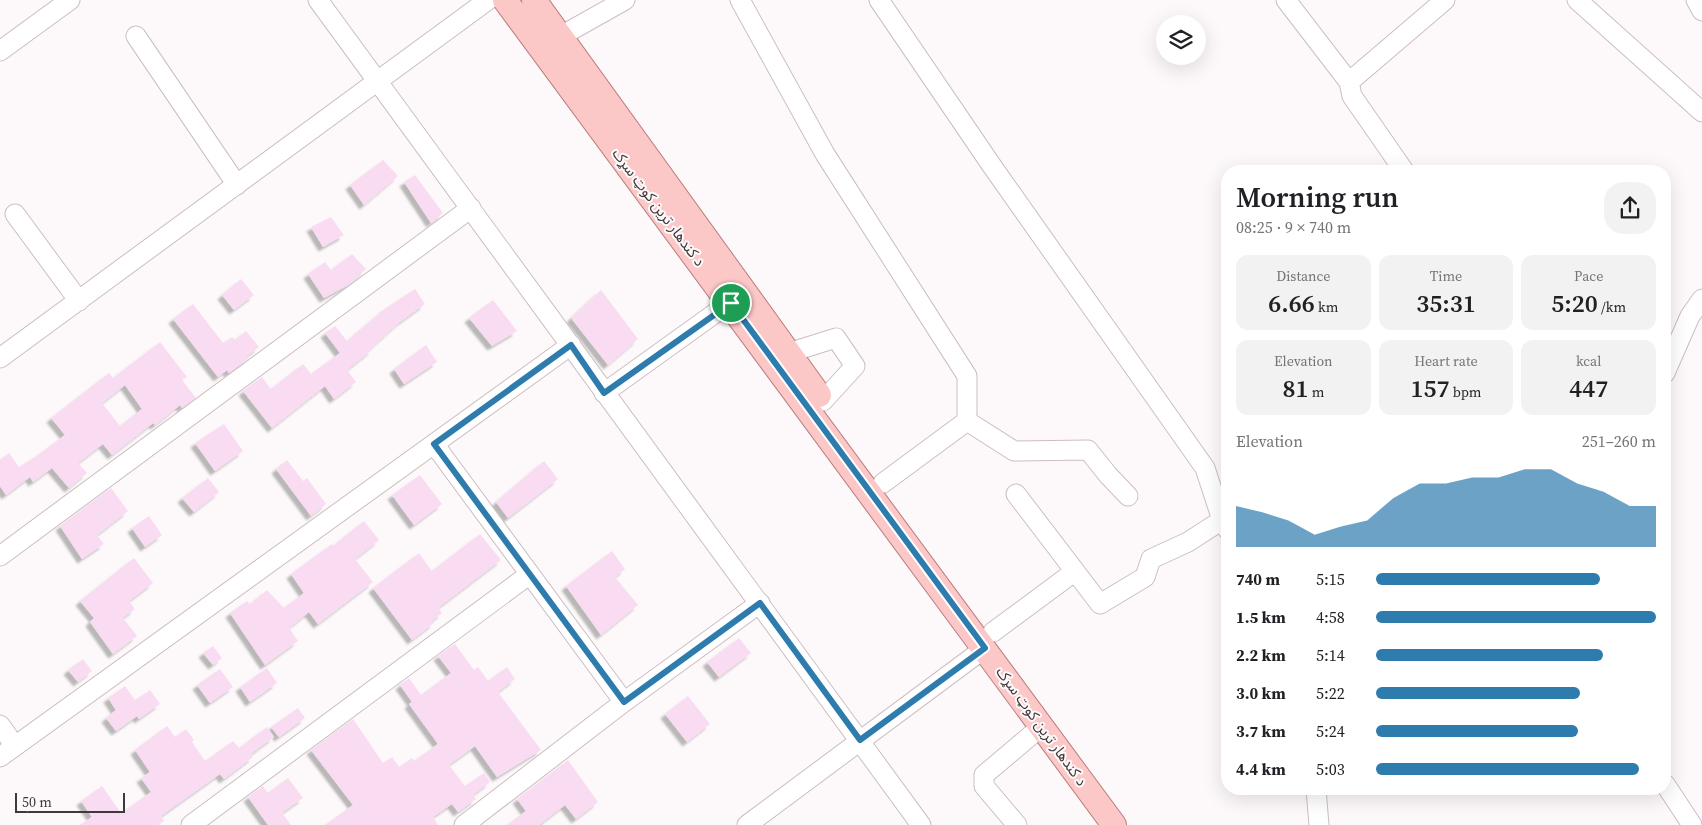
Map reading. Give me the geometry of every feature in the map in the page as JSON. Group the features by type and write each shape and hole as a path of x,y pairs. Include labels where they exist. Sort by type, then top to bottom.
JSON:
{"main road":[{"name":"د کندهار ترين کوټ سړک","path":"505,0 737,298 989,640 1133,825"},
{"name":"د کندهار ترين کوټ سړک","path":"534,0 561,36 737,298 788,353 883,483 989,640 1042,726 1114,825"}],"street":[{"path":"0,51 70,0"},
{"path":"318,0 921,825"},
{"path":"0,358 488,0"},
{"path":"561,36 626,0"},
{"path":"740,0 824,154 967,376 968,421"},
{"path":"879,0 992,166 1204,468 1221,514"},
{"path":"1286,0 1349,82 1352,96 1400,165"},
{"path":"1349,82 1445,0"},
{"path":"1577,0 1702,112"},
{"path":"1696,0 1702,11"},
{"path":"136,36 237,185"},
{"path":"0,556 471,208"},
{"path":"15,214 78,300"},
{"path":"604,393 737,298"},
{"path":"1671,359 1690,316 1702,299"},
{"path":"788,353 836,338 855,366 823,401"},
{"path":"0,725 7,752 571,345"},
{"path":"883,483 968,421"},
{"path":"968,421 1014,451 1088,450 1128,496"},
{"path":"434,444 624,702"},
{"path":"1016,494 1100,604 1145,577 1151,559 1221,527"},
{"path":"746,825 860,740 1074,572"},
{"path":"191,825 530,574"},
{"path":"464,825 624,702 760,603"},
{"path":"1017,825 984,786 982,780 984,775 1042,726"},
{"path":"1671,793 1692,825"},
{"path":"1316,795 1319,825"}],"building":[{"path":"383,160 398,176 364,205 350,185"},
{"path":"415,175 443,213 431,223 404,182"},
{"path":"331,217 344,235 323,247 311,227"},
{"path":"352,254 366,269 348,285 324,298 308,274 325,262 331,270"},
{"path":"241,279 254,295 234,310 222,295"},
{"path":"415,289 425,304 400,322 371,348 372,350 347,370 356,382 334,399 325,386 272,428 243,391 262,377 271,389 303,364 311,374 340,353 325,333 335,326 347,341 386,308"},
{"path":"601,290 638,339 608,365 571,318"},
{"path":"493,300 517,331 492,346 469,318"},
{"path":"193,304 223,343 232,337 235,340 246,331 259,347 246,357 248,359 229,373 227,370 218,377 173,319"},
{"path":"160,342 187,377 182,380 196,398 182,408 180,405 155,425 153,423 112,455 103,444 78,463 87,473 69,488 52,468 33,482 30,477 6,495 0,486 0,460 9,453 19,467 38,455 65,435 51,418 109,373 113,378","holes":["125,385 142,409 120,426 102,403"]},
{"path":"426,345 437,362 404,384 394,369"},
{"path":"224,424 243,451 215,471 195,443"},
{"path":"287,460 303,481 307,478 326,504 311,516 276,469"},
{"path":"544,461 558,479 508,518 496,502"},
{"path":"420,475 442,504 414,525 392,495"},
{"path":"208,478 219,492 194,512 182,498"},
{"path":"111,488 128,511 97,535 104,544 82,559 60,526"},
{"path":"149,516 162,535 145,547 132,528"},
{"path":"364,521 379,540 355,559 373,582 318,624 309,612 289,628 298,641 265,665 230,613 247,601 250,604 267,590 284,608 304,593 291,574 332,544 333,546"},
{"path":"480,534 501,560 438,608 442,613 432,621 434,623 412,640 373,588 419,553 432,571"},
{"path":"612,551 625,569 615,577 638,605 601,635 566,586"},
{"path":"134,558 153,583 129,601 135,609 123,618 137,636 113,654 90,622 94,618 80,601"},
{"path":"739,638 751,653 719,677 707,662"},
{"path":"455,644 474,670 478,667 488,681 507,667 515,679 498,692 541,750 497,777 475,746 449,765 465,786 484,773 490,782 473,795 476,799 458,812 452,804 433,817 438,825 325,825 353,805 311,750 353,719 383,763 392,757 399,767 412,758 414,761 438,744 409,704 412,702 400,685 409,678 421,695 451,673 438,656"},
{"path":"213,646 222,658 213,665 203,653"},
{"path":"83,659 92,671 78,682 68,670"},
{"path":"267,668 277,683 250,702 240,687"},
{"path":"220,669 233,687 210,703 197,685"},
{"path":"125,686 135,700 150,690 160,704 139,719 137,716 116,731 106,718 116,710 108,698"},
{"path":"688,696 710,724 687,742 665,714"},
{"path":"298,708 305,718 279,737 271,727"},
{"path":"167,726 175,737 186,729 205,761 233,741 239,748 267,727 274,737 251,754 253,757 224,779 220,774 161,816 164,821 158,825 80,825 92,817 81,801 102,786 121,813 151,792 141,778 150,772 135,750"},
{"path":"568,760 598,802 576,819 565,805 539,825 507,825 526,811 517,799"},
{"path":"288,778 303,798 282,813 291,825 268,825 248,797 263,786 268,793"}],"route":[{"path":"731,303 985,648 860,740 760,603 624,702 434,444 571,345 604,393 731,303"}]}
